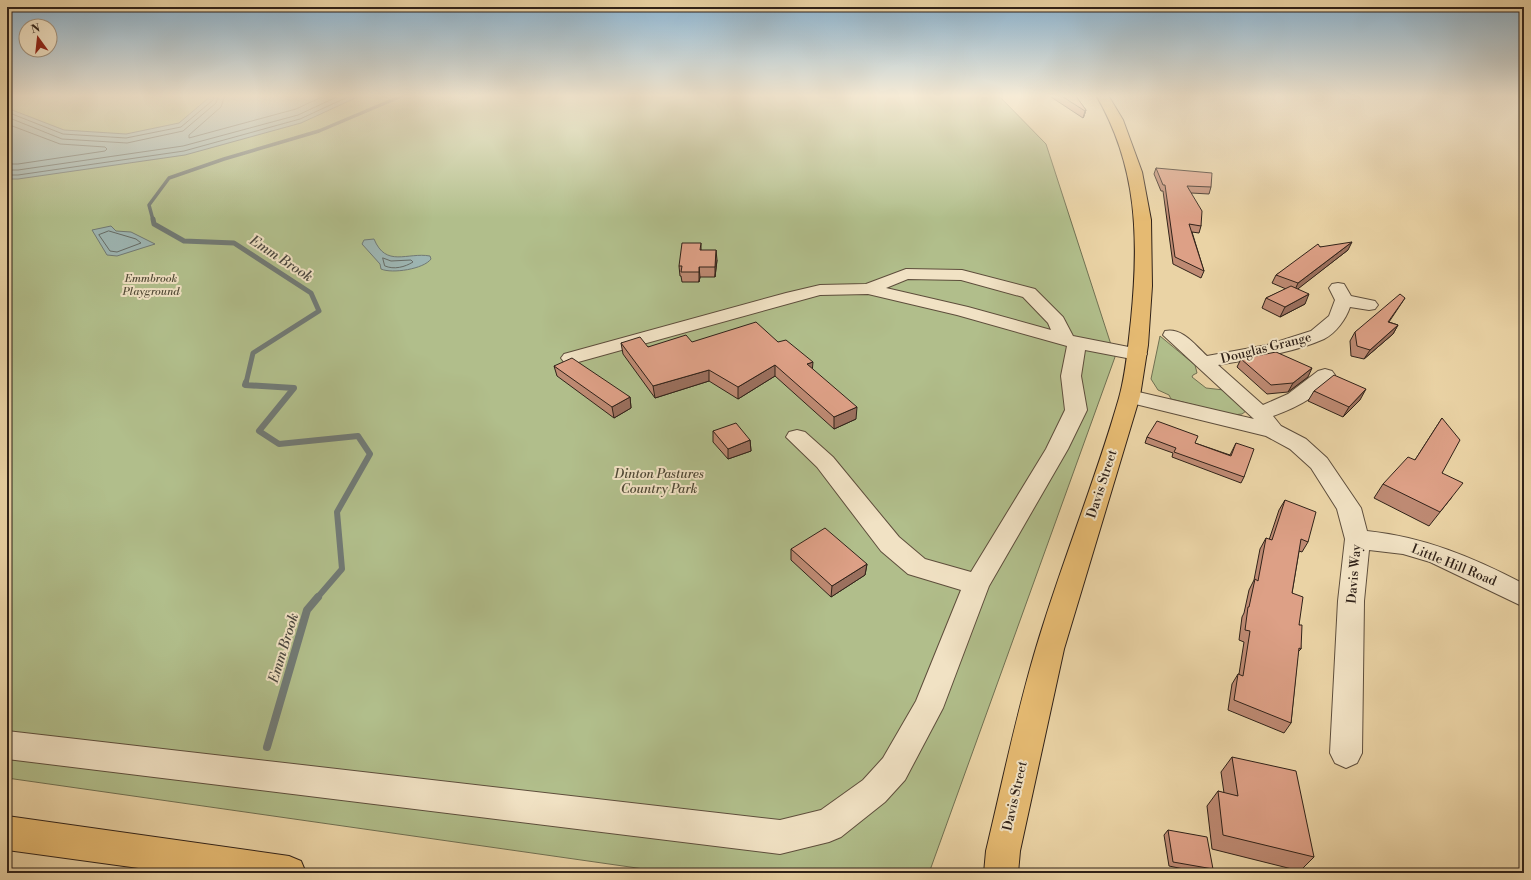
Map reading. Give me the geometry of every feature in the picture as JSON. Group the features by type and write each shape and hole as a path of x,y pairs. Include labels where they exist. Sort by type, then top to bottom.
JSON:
{"main road":[{"name":"Davis Street","path":"1002,862 1050,649 1130,396 1137,354 1143,286 1143,220 1132,165 1122,136"},
{"path":"7,833 143,851 289,873"}],"street":[{"path":"7,745 780,837 829,825 874,791 894,768 928,708 977,584 1057,449 1076,410 1070,387 1069,374 1072,341 1056,321 1029,293 962,275 906,274 868,289"},
{"path":"571,358 594,350 820,290 868,289 962,311 1072,341 1137,354"},
{"name":"Douglas Grange","path":"1204,362 1270,350 1318,335 1337,318 1341,294 1369,305"},
{"name":"Davis Way","path":"1172,335 1260,413 1273,431"},
{"path":"1260,413 1288,404 1307,392 1326,375"},
{"name":"Davis Way","path":"1130,396 1273,431 1298,444 1319,463 1350,508 1357,539 1351,601 1346,753"},
{"path":"797,437 825,462 890,544 917,567 977,584"},
{"name":"Little Hill Road","path":"1357,539 1409,546 1487,576 1524,596"}],"green space":[{"name":"Dinton Pastures Country Park","path":"7,136 1038,136 1046,144 1115,357 929,873 672,873 7,778"},
{"path":"1160,336 1195,365 1197,373 1192,377 1206,388 1224,390 1246,411 1242,414 1233,415 1171,399 1169,395 1158,390 1151,379"}],"water":[{"path":"7,136 254,136 185,155 18,179 7,179"},
{"path":"111,226 116,231 131,232 155,244 117,256 107,255 92,230"},
{"path":"374,239 379,248 391,256 398,257 421,255 430,256 431,259 427,263 408,270 392,271 381,269 380,264 362,244 364,240"}],"building":[{"path":"1156,168 1212,173 1211,187 1187,186 1202,211 1201,226 1189,224 1204,271 1175,257 1165,185 1163,185"},
{"path":"1352,242 1298,283 1276,275 1318,244 1320,247"},
{"path":"682,243 701,243 700,250 716,250 715,267 699,267 699,272 681,272 682,266 679,266"},
{"path":"1291,286 1309,294 1285,307 1266,298"},
{"path":"1400,294 1405,298 1388,322 1398,325 1370,350 1357,346 1355,332"},
{"path":"756,322 778,342 786,340 813,362 807,364 857,407 834,417 775,365 738,387 709,370 653,386 621,343 640,337 648,347 686,335 692,342"},
{"path":"1276,352 1312,368 1293,383 1271,385 1241,359"},
{"path":"572,358 630,397 612,407 554,366"},
{"path":"1334,375 1366,389 1349,407 1314,391"},
{"path":"1442,418 1460,440 1442,473 1463,483 1440,512 1383,484 1408,457 1415,460"},
{"path":"1157,421 1198,436 1195,443 1231,456 1236,443 1254,449 1244,477 1174,452 1176,448 1147,437"},
{"path":"736,423 750,440 728,449 713,431"},
{"path":"1285,500 1316,512 1308,542 1301,539 1292,593 1303,597 1299,625 1302,625 1301,649 1299,648 1291,723 1234,700 1238,674 1243,676 1250,631 1245,630 1248,607 1255,579 1258,581 1266,538 1272,540"},
{"path":"825,528 867,564 832,586 791,549"},
{"path":"1232,757 1296,771 1314,857 1223,835 1218,791 1238,796"},
{"path":"1168,830 1207,837 1213,869 1173,862"}],"waterway":[{"name":"Emm Brook","path":"153,220 149,205 169,178 224,159 302,136"},
{"name":"Emm Brook","path":"153,219 154,224 184,241 234,243 311,293 319,311 253,353 246,383"},
{"name":"Emm Brook","path":"246,382 245,385 294,388 259,431 279,444 358,436 370,454 337,512 342,569 317,598"},
{"name":"Emm Brook","path":"267,747 307,610 318,597"}],"park label":[{"name":"Emmbrook Playground","path":"151,285"}]}
